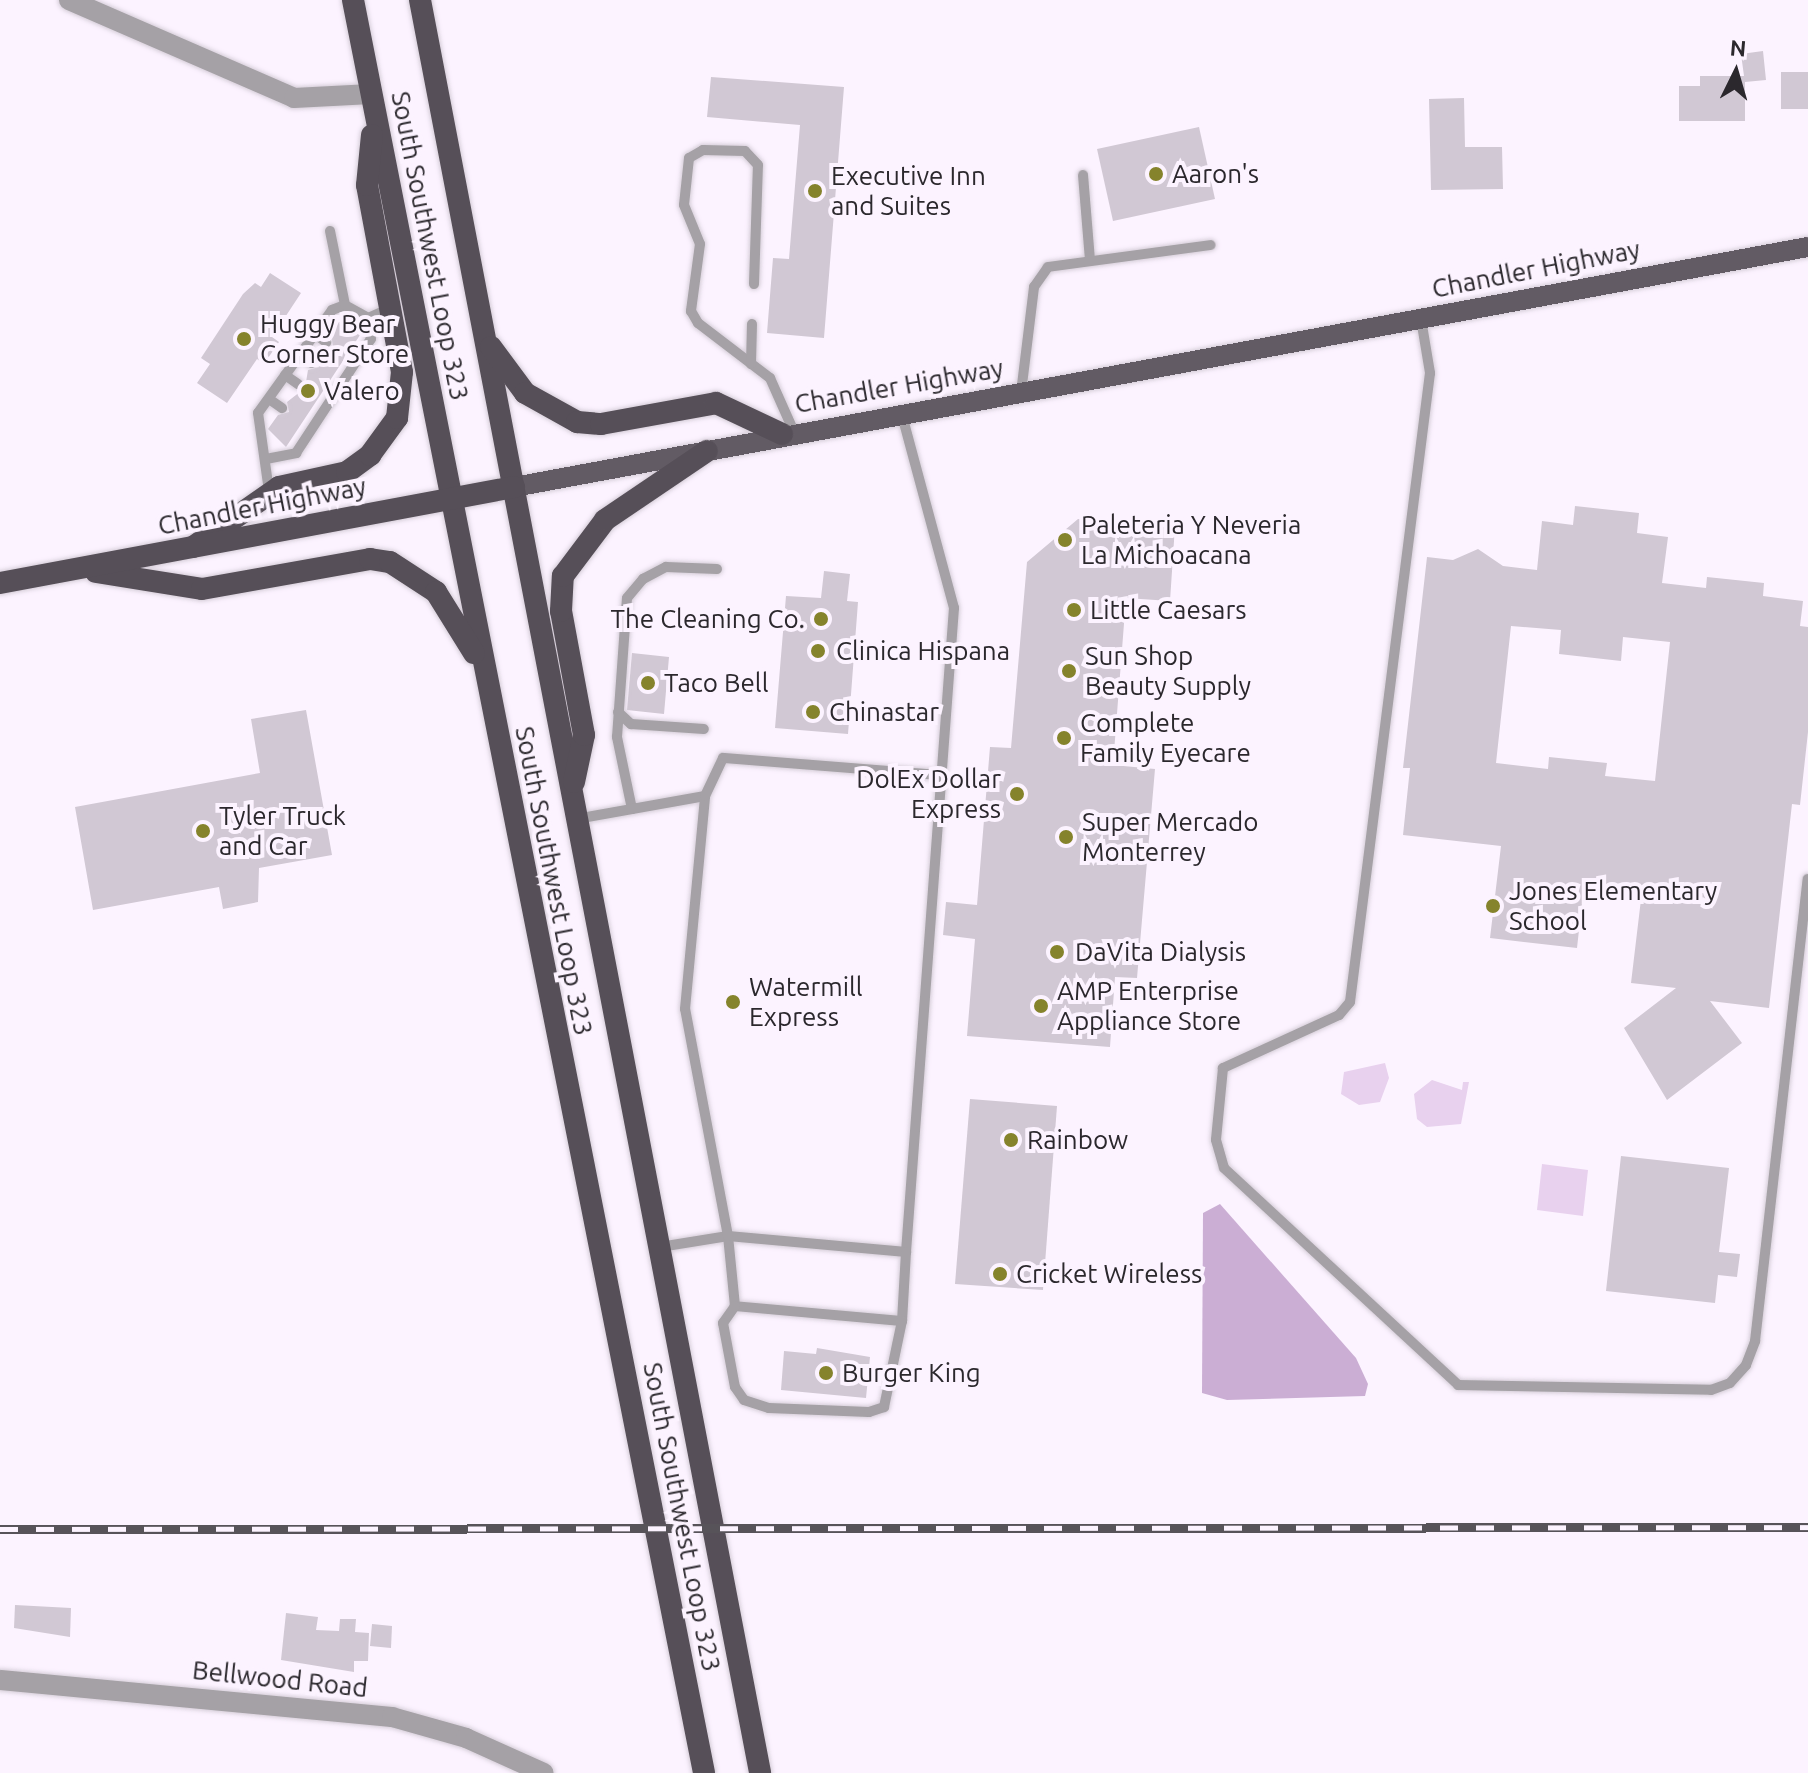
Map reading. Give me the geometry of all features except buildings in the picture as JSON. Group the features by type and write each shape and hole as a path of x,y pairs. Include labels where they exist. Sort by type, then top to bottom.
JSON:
{"highway":[{"name":"South Southwest Loop 323","path":"353,0 452,499 482,668 704,1773"},
{"name":"South Southwest Loop 323","path":"420,0 760,1773"},
{"path":"193,547 270,493 347,472 389,431 403,388 367,185 373,102"},
{"path":"483,332 525,393 577,422 601,424 716,403 788,433"},
{"path":"572,791 584,735 561,611 563,576 605,520 707,451"},
{"name":"Chandler Highway","path":"0,583 514,487"},
{"path":"79,570 202,589 370,559 390,562 436,592 482,668"}],"main road":[{"name":"Chandler Highway","path":"514,487 788,433 902,415 1808,247"}],"street":[{"path":"69,0 294,98 373,102"},
{"name":"Bellwood Road","path":"0,1680 392,1717 466,1738 544,1773"}],"lane":[{"path":"754,284 758,165 745,151 703,150 689,158 684,205 700,244 691,311 770,378 788,433"},
{"path":"1083,175 1090,261"},
{"path":"330,231 345,305 368,318"},
{"path":"1021,393 1034,287 1048,267 1211,245"},
{"path":"270,493 258,413 332,310 345,305"},
{"path":"368,318 390,308"},
{"path":"266,459 296,453 313,429 323,402 336,381 350,360 371,339 368,318"},
{"path":"1421,319 1430,373 1350,1002 1339,1015 1223,1068 1216,1140 1224,1168 1458,1385 1711,1390 1730,1383 1746,1365 1755,1341 1808,879"},
{"path":"751,364 752,324"},
{"path":"315,334 326,342"},
{"path":"300,355 312,363"},
{"path":"285,375 298,384"},
{"path":"269,399 282,408"},
{"path":"902,415 954,608 902,1321 884,1407 869,1412 769,1408 744,1400 735,1387 723,1323 735,1306 728,1236 685,1022 705,796 723,758 940,775"},
{"path":"303,421 313,429"},
{"path":"632,809 617,737 632,590 666,567 717,569"},
{"path":"618,712 631,724 704,729"},
{"path":"576,819 705,796"},
{"path":"658,1248 728,1236 906,1252"},
{"path":"735,1306 902,1321"}],"shaded area":[{"path":"1385,1063 1389,1078 1380,1102 1359,1105 1341,1094 1344,1072"},
{"path":"1432,1080 1462,1090 1463,1082 1469,1082 1461,1124 1427,1127 1417,1119 1414,1094"},
{"path":"1542,1164 1588,1170 1583,1216 1537,1210"},
{"path":"1220,1204 1356,1358 1368,1384 1365,1396 1227,1400 1202,1393 1203,1213"}],"railway":[{"path":"0,1529 1808,1527"}],"place":[{"name":"Aaron's","path":"1156,174"},
{"name":"Executive Inn and Suites","path":"815,191"},
{"name":"Huggy Bear Corner Store","path":"244,339"},
{"name":"Valero","path":"308,391"},
{"name":"Paleteria Y Neveria La Michoacana","path":"1065,540"},
{"name":"Little Caesars","path":"1074,610"},
{"name":"The Cleaning Co.","path":"821,619"},
{"name":"Clinica Hispana","path":"818,651"},
{"name":"Sun Shop Beauty Supply","path":"1069,671"},
{"name":"Taco Bell","path":"648,683"},
{"name":"Chinastar","path":"813,712"},
{"name":"Complete Family Eyecare","path":"1064,738"},
{"name":"DolEx Dollar Express","path":"1017,794"},
{"name":"Tyler Truck and Car","path":"203,831"},
{"name":"Super Mercado Monterrey","path":"1066,837"},
{"name":"Jones Elementary School","path":"1493,906"},
{"name":"DaVita Dialysis","path":"1057,952"},
{"name":"Watermill Express","path":"733,1002"},
{"name":"AMP Enterprise Appliance Store","path":"1041,1006"},
{"name":"Rainbow","path":"1011,1140"},
{"name":"Cricket Wireless","path":"1000,1274"},
{"name":"Burger King","path":"826,1373"}]}
